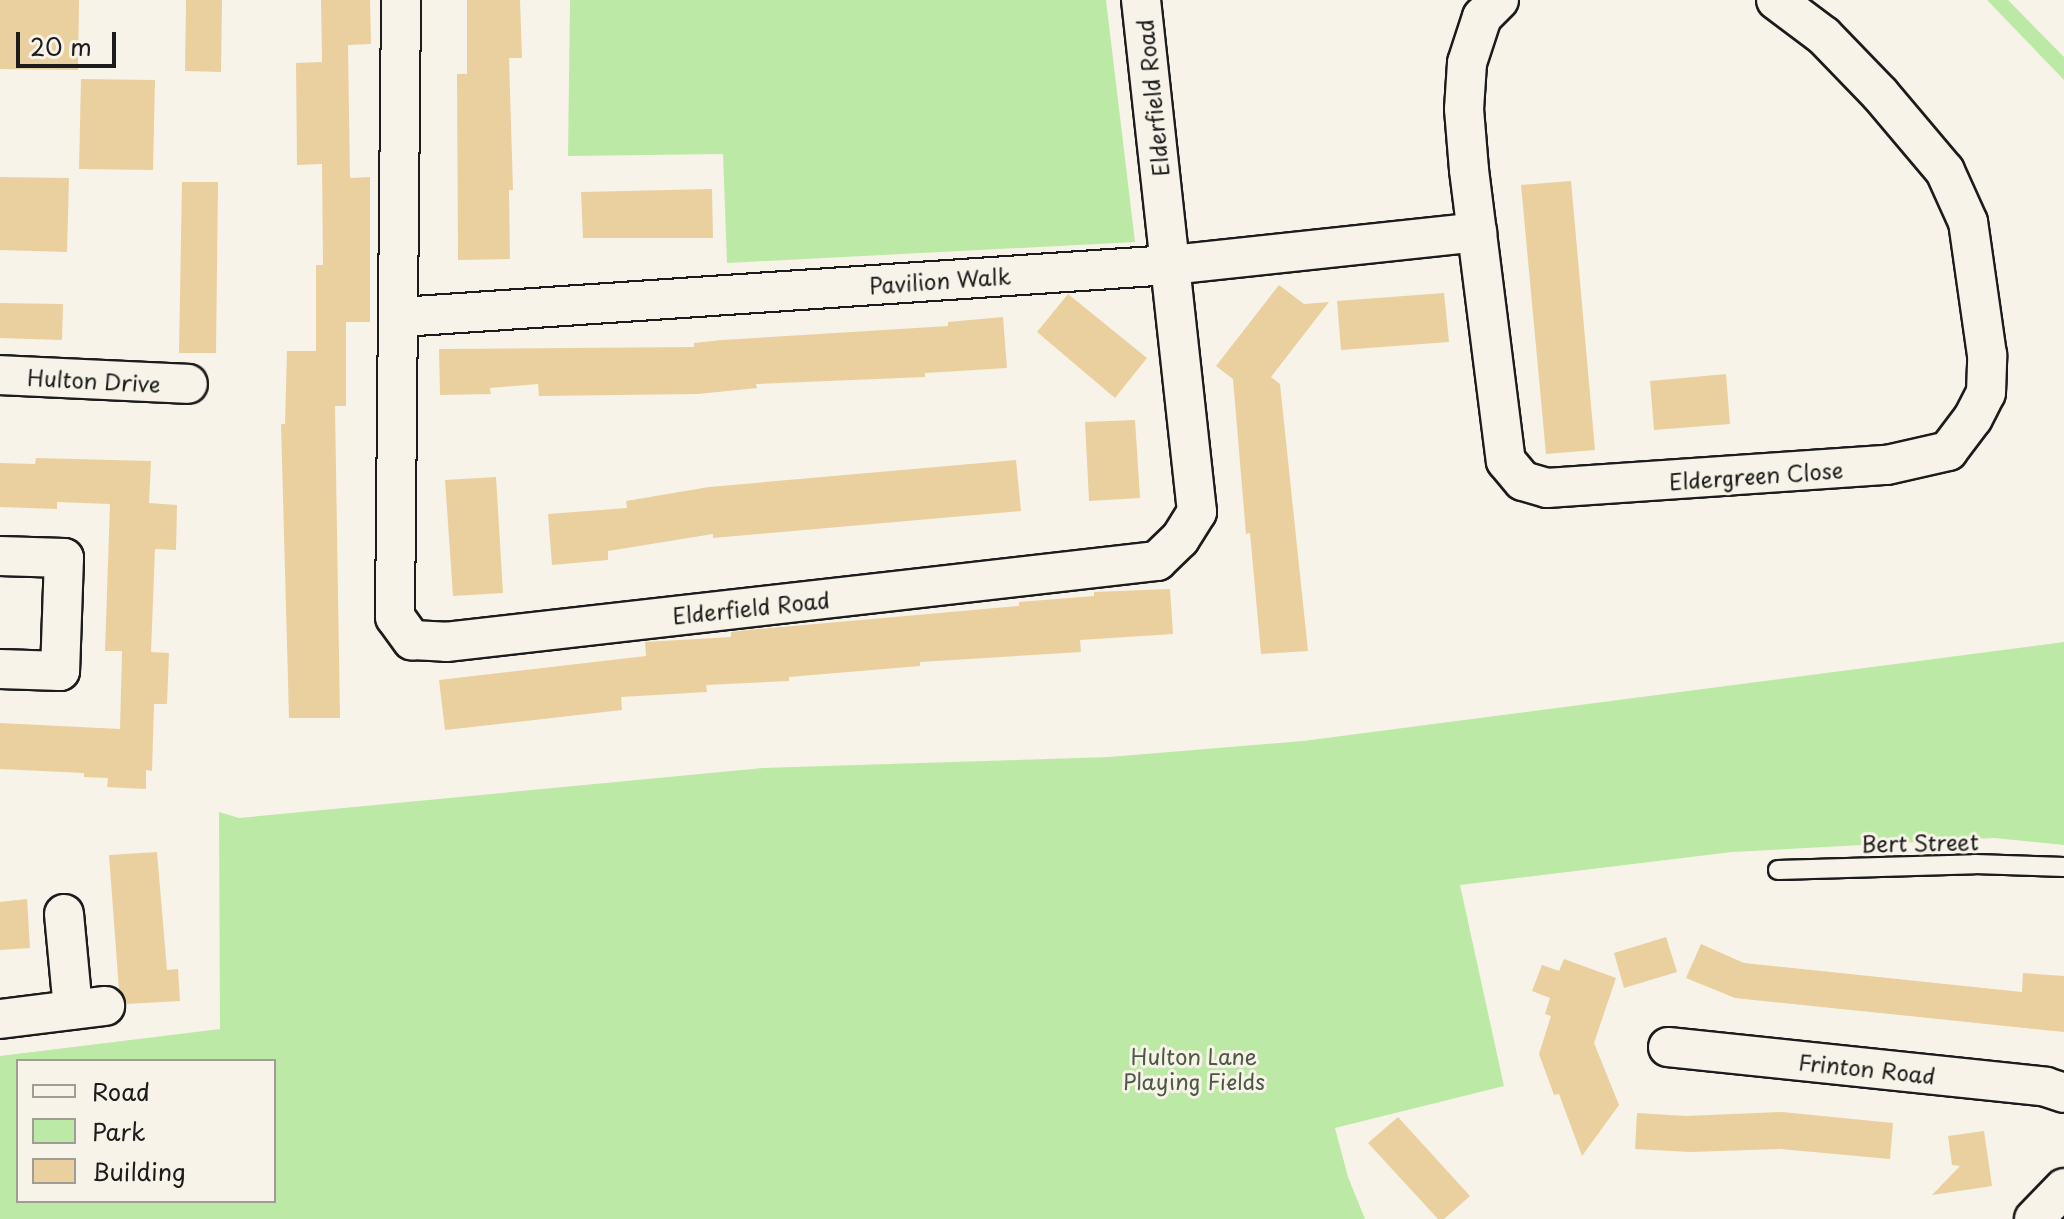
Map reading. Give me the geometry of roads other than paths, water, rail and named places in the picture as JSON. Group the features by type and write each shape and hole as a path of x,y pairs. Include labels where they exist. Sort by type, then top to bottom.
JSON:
{"street":[{"name":"Elderfield Road","path":"401,0 401,317 395,617 412,640 446,642 1157,561 1180,539 1197,512 1141,0"},
{"name":"Eldergreen Close","path":"1499,0 1482,17 1467,63 1464,109 1506,461 1523,481 1547,488 1887,465 1948,451 1973,418 1986,393 1987,355 1968,222 1945,171 1880,94 1824,36 1776,0"},
{"name":"Pavilion Walk","path":"401,317 1170,265 1477,232"},
{"name":"Hulton Drive","path":"0,375 188,384"},
{"path":"0,556 64,558 60,671 0,669"},
{"path":"0,1019 89,1008 64,914"},
{"name":"Frinton Road","path":"1668,1047 2046,1087 2064,1093"},
{"path":"2034,1219 2064,1188"}],"lane":[{"name":"Bert Street","path":"1778,870 1975,864 2064,867"}],"park label":[{"name":"Hulton Lane Playing Fields","path":"1194,1068"}]}
